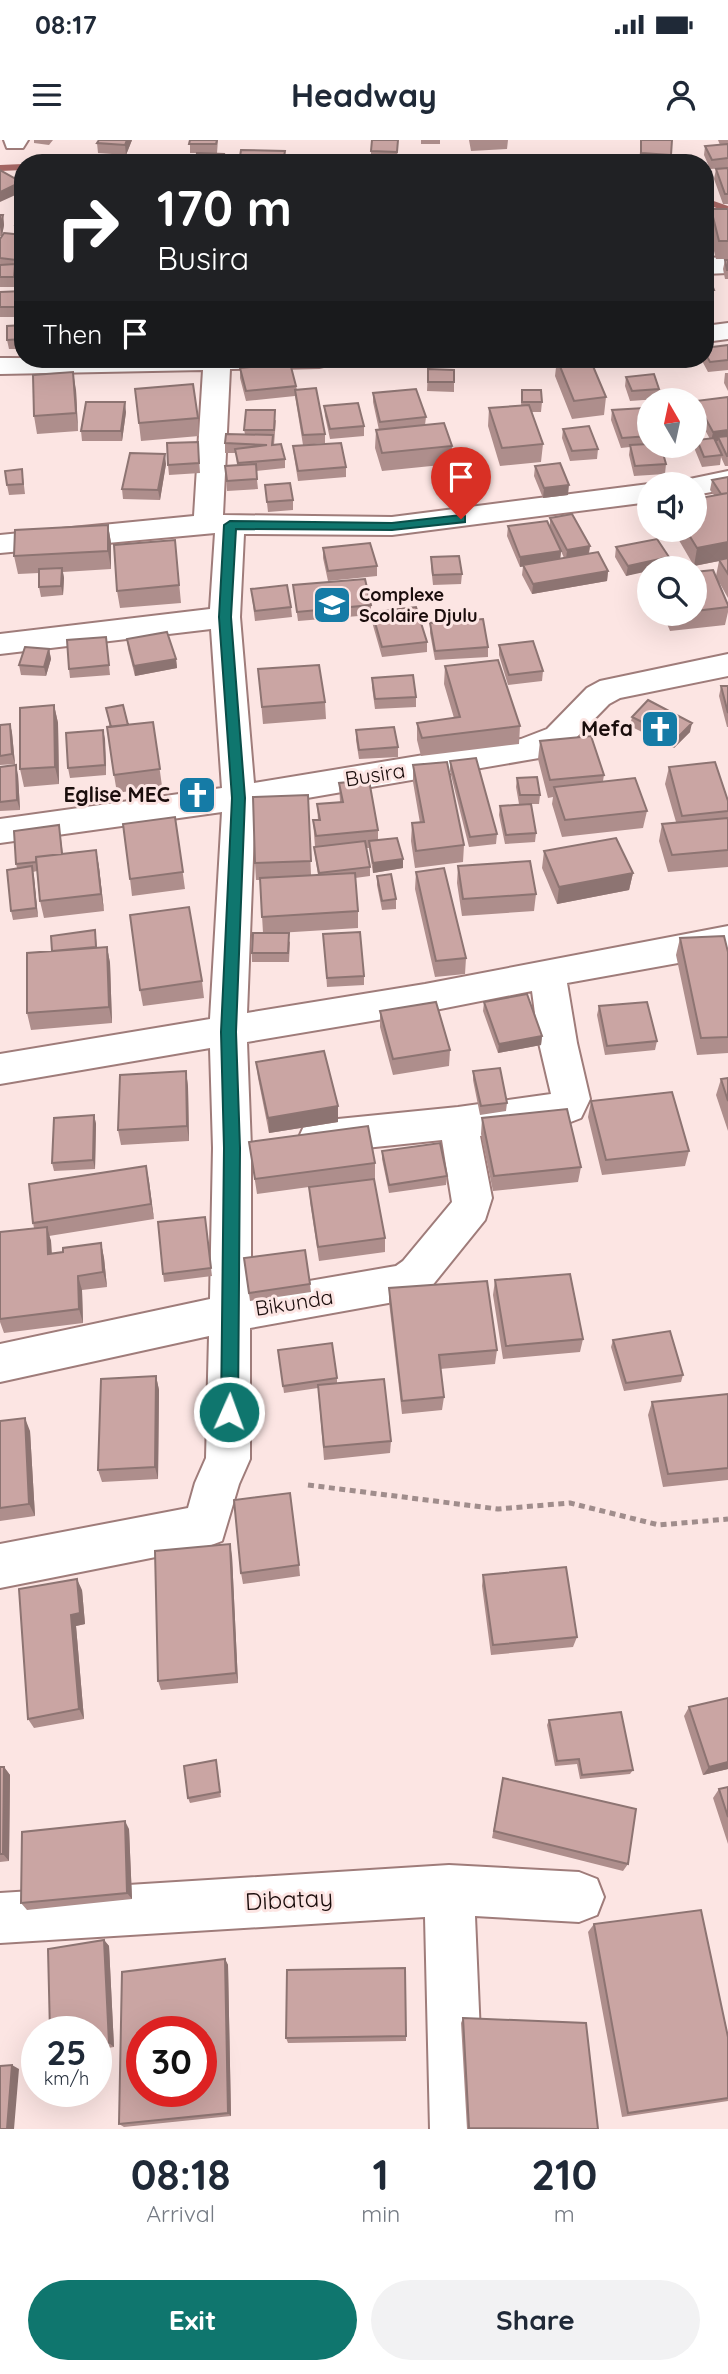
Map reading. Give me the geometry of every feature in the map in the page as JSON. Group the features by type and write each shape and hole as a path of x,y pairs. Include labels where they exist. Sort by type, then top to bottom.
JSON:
{"street":[{"path":"0,1566 206,1526 217,1483 228,1459 232,1148 228,1032 239,798 219,524 217,368"},
{"path":"707,484 728,480"},
{"path":"0,544 219,524 392,526 637,495"},
{"path":"0,644 225,617"},
{"name":"Busira","path":"0,831 239,798 527,750 558,737 598,696 611,689 728,665"},
{"path":"0,1069 228,1032 548,975 644,953 728,940"},
{"path":"232,1148 458,1123 568,1107 571,1099 558,1043 548,975"},
{"name":"Bikunda","path":"0,1363 231,1313 405,1282 417,1274 471,1208 472,1198 458,1123"},
{"path":"449,1890 457,2129"},
{"name":"Dibatay","path":"0,1918 449,1890 579,1897"}],"path":[{"path":"308,1485 498,1509 570,1503 659,1525 728,1519"}],"building":[{"path":"99,140 127,140 125,145 97,143"},
{"path":"190,140 217,140 216,144 189,144"},
{"path":"372,140 398,140 397,152 371,151"},
{"path":"641,140 672,140 671,154 641,153"},
{"path":"728,144 728,158 714,160 714,154 709,154 705,146"},
{"path":"241,150 285,151 284,154 240,154"},
{"path":"728,168 728,194 725,194 716,169"},
{"path":"0,170 14,178 14,185 0,192"},
{"path":"714,209 728,209 728,241 719,241"},
{"path":"4,233 14,234 14,260 0,258 0,239"},
{"path":"14,264 14,277 0,277 0,265"},
{"path":"14,291 14,307 0,307 0,292"},
{"path":"7,326 14,326 14,340 7,340"},
{"path":"728,345 728,360 714,362 714,347"},
{"path":"240,368 291,368 296,386 246,391"},
{"path":"561,368 594,368 606,397 574,401"},
{"path":"428,369 454,370 454,382 428,382"},
{"path":"73,372 76,413 34,416 33,375"},
{"path":"654,374 659,388 637,388 637,391 632,391 626,377"},
{"path":"193,384 198,418 139,423 135,389"},
{"path":"316,388 325,434 303,435 295,390"},
{"path":"416,389 426,417 380,422 373,393"},
{"path":"522,390 541,390 542,402 522,402"},
{"path":"728,397 728,430 713,432 707,421 707,400"},
{"path":"86,402 125,402 121,431 81,431"},
{"path":"358,403 364,426 330,429 324,406"},
{"path":"529,405 543,444 502,448 489,408"},
{"path":"637,408 637,437 622,438 612,410"},
{"path":"246,410 275,410 274,430 244,430"},
{"path":"444,423 452,446 382,453 376,430"},
{"path":"589,426 598,449 572,451 563,429"},
{"path":"226,434 273,435 272,445 281,444 285,459 238,463 235,449 267,445 225,443"},
{"path":"728,436 728,456 727,456 718,437"},
{"path":"714,438 722,455 707,457 707,439"},
{"path":"198,442 199,463 168,465 167,443"},
{"path":"341,443 346,467 298,471 293,446"},
{"path":"630,445 637,445 637,458 664,458 666,464 635,466"},
{"path":"130,453 165,454 158,490 122,489"},
{"path":"560,463 569,485 544,488 535,466"},
{"path":"256,464 257,479 227,481 225,466"},
{"path":"22,469 23,484 7,485 5,471"},
{"path":"476,475 483,488 455,493 449,479"},
{"path":"728,477 728,493 721,494 712,480"},
{"path":"290,483 293,500 267,502 265,485"},
{"path":"728,493 728,542 697,548 693,542 707,542 707,497"},
{"path":"572,514 590,546 567,550 550,518"},
{"path":"547,521 561,551 520,557 508,526"},
{"path":"108,525 108,551 14,556 15,530"},
{"path":"175,540 179,585 117,591 114,545"},
{"path":"659,542 668,556 637,556 637,564 628,566 616,547"},
{"path":"370,543 377,566 328,571 323,548"},
{"path":"598,552 608,571 533,584 523,565"},
{"path":"459,556 462,574 433,575 431,557"},
{"path":"728,558 728,574 719,560"},
{"path":"62,568 61,586 39,587 39,569"},
{"path":"713,570 728,607 707,610 707,571"},
{"name":"Complexe Scolaire Djulu","path":"365,579 371,605 297,612 293,585"},
{"path":"287,585 291,607 255,611 251,589"},
{"path":"416,607 427,642 382,647 372,612"},
{"path":"483,619 488,647 435,651 430,623"},
{"path":"167,632 176,659 134,666 127,639"},
{"path":"106,637 109,665 69,669 67,640"},
{"path":"533,641 543,671 509,675 499,645"},
{"path":"25,647 49,649 44,667 19,665"},
{"path":"498,660 520,726 422,738 417,723 460,717 445,666"},
{"path":"319,665 325,702 262,707 258,669"},
{"path":"413,675 416,697 375,699 372,678"},
{"path":"721,686 728,686 728,713"},
{"path":"648,700 692,723 676,739 632,717"},
{"path":"54,705 55,767 20,769 20,708"},
{"path":"123,705 128,725 111,727 106,708"},
{"path":"153,722 160,769 114,775 107,727"},
{"path":"10,724 12,754 0,756 0,725"},
{"path":"394,727 398,747 359,750 356,730"},
{"path":"103,730 105,765 68,768 66,733"},
{"path":"591,736 604,775 550,780 540,741"},
{"path":"476,758 497,834 470,837 450,761"},
{"path":"447,762 464,845 416,851 412,823 424,822 413,765"},
{"path":"715,762 728,801 728,811 682,816 669,767"},
{"path":"16,765 17,800 0,802 0,767"},
{"path":"537,777 540,795 520,795 517,778"},
{"path":"635,778 647,811 565,820 554,787"},
{"path":"369,780 378,830 316,836 313,820 320,820 317,804 343,802 339,783"},
{"path":"308,795 311,861 255,863 253,797"},
{"path":"531,804 536,833 506,835 500,806"},
{"path":"175,817 183,872 130,879 123,824"},
{"path":"728,818 728,850 672,855 662,824"},
{"path":"59,825 62,854 36,857 36,862 16,864 14,831"},
{"path":"397,838 403,859 373,863 369,841"},
{"path":"616,838 633,873 559,887 544,851"},
{"path":"365,841 370,867 319,873 314,847"},
{"path":"96,850 101,894 40,901 36,857"},
{"path":"530,861 536,894 463,899 458,866"},
{"path":"32,866 36,908 11,911 7,870"},
{"path":"444,868 466,958 436,961 416,872"},
{"path":"355,873 358,911 262,917 260,878"},
{"path":"391,874 396,899 382,901 377,876"},
{"path":"189,907 202,981 140,990 130,915"},
{"path":"95,930 96,947 52,951 51,936"},
{"path":"360,932 364,976 327,978 323,934"},
{"path":"253,933 289,933 288,953 252,953"},
{"path":"724,936 728,952 728,1037 701,1038 680,938"},
{"path":"107,947 109,1007 27,1013 27,953"},
{"path":"527,994 542,1036 499,1044 484,1002"},
{"path":"436,1002 450,1050 393,1059 380,1011"},
{"path":"647,1002 657,1041 607,1046 599,1006"},
{"path":"324,1051 338,1106 268,1118 256,1062"},
{"path":"500,1068 507,1103 481,1106 473,1071"},
{"path":"186,1071 187,1126 118,1130 120,1075"},
{"path":"728,1078 728,1101 721,1079"},
{"path":"672,1092 689,1151 606,1160 591,1101"},
{"path":"567,1109 581,1167 494,1176 482,1118"},
{"path":"94,1115 93,1160 52,1163 54,1118"},
{"path":"368,1126 375,1163 255,1179 249,1142"},
{"path":"440,1143 447,1176 389,1185 382,1151"},
{"path":"146,1166 151,1204 33,1223 29,1184"},
{"path":"374,1179 385,1238 318,1247 309,1187"},
{"path":"205,1217 211,1268 163,1274 158,1222"},
{"path":"47,1227 48,1254 63,1252 63,1248 101,1243 103,1272 78,1276 79,1309 0,1319 0,1232"},
{"path":"305,1250 310,1284 249,1293 244,1258"},
{"path":"570,1274 583,1339 506,1346 495,1280"},
{"path":"487,1281 497,1350 439,1355 444,1397 402,1401 389,1288"},
{"path":"670,1331 683,1375 626,1383 613,1340"},
{"path":"332,1343 337,1378 283,1386 278,1350"},
{"path":"156,1376 155,1467 98,1470 101,1379"},
{"path":"384,1379 391,1441 324,1447 318,1385"},
{"path":"728,1394 728,1468 668,1474 652,1402"},
{"path":"25,1418 29,1504 0,1508 0,1421"},
{"path":"290,1493 299,1565 241,1573 234,1500"},
{"path":"230,1544 236,1673 158,1681 155,1551"},
{"path":"566,1567 577,1637 493,1645 483,1575"},
{"path":"77,1579 80,1613 71,1615 79,1709 28,1719 19,1589"},
{"path":"728,1698 728,1762 709,1767 689,1707"},
{"path":"621,1712 633,1770 582,1775 579,1759 557,1761 549,1720"},
{"path":"216,1760 220,1792 188,1798 184,1766"},
{"path":"0,1767 4,1767 3,1854 0,1854"},
{"path":"503,1778 636,1809 628,1864 494,1831"},
{"path":"728,1787 728,1817 719,1789"},
{"path":"125,1821 127,1893 21,1903 22,1832"},
{"path":"701,1910 728,2037 728,2098 628,2113 594,1924"},
{"path":"104,1940 108,2016 50,2016 48,1949"},
{"path":"225,1959 228,2113 119,2124 122,1972"},
{"path":"405,1968 406,2036 286,2038 287,1970"},
{"path":"463,2018 586,2023 598,2129 469,2128"},
{"path":"12,2065 7,2129 0,2129 0,2066"}],"waterway":[{"path":"0,168 14,167"},
{"path":"714,204 728,209"}],"place":[{"name":"Complexe Scolaire Djulu","path":"332,605"},
{"name":"Mefa","path":"660,729"},
{"name":"Eglise MEC","path":"197,795"}],"route":[{"path":"229,1412 232,1342 232,1148 228,1032 239,798 225,617 230,525 392,526 461,519"}]}
